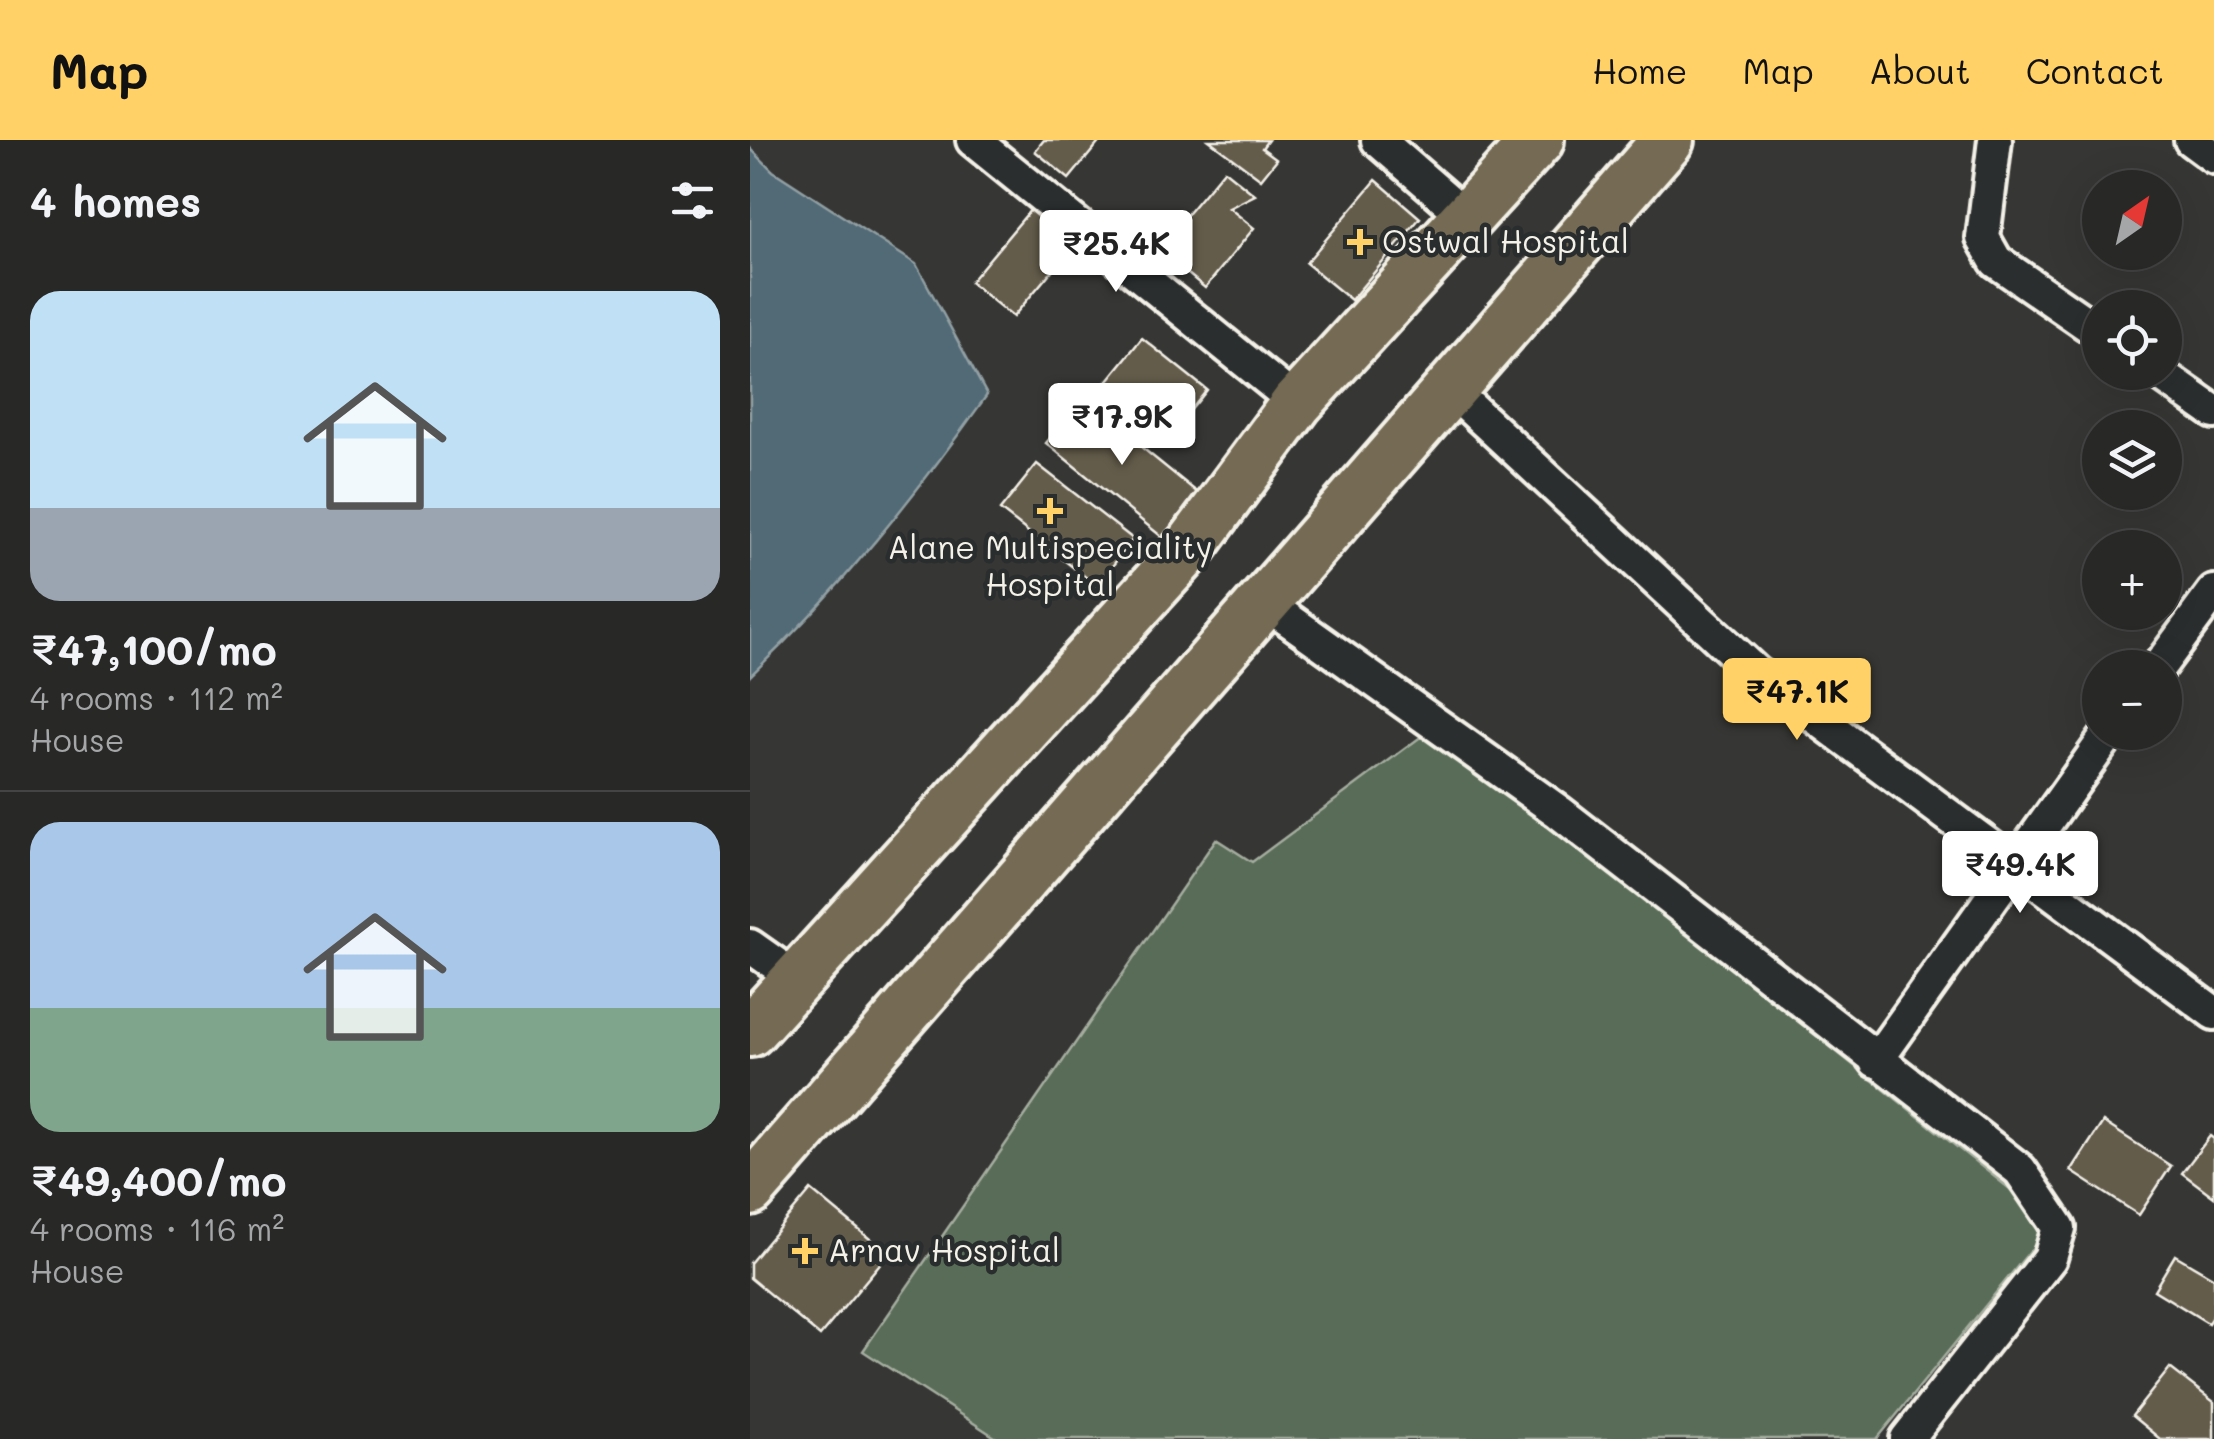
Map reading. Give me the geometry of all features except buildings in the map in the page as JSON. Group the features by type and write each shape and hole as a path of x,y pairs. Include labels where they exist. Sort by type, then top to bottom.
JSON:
{"main road":[{"path":"750,1031 794,978 1191,546 1297,403 1538,140"},
{"path":"750,1190 1668,140"}],"street":[{"path":"973,140 1297,403"},
{"path":"1378,140 1467,217"},
{"path":"1996,140 1983,238 1996,261 2082,321"},
{"path":"2190,140 2214,157"},
{"path":"1450,388 1756,672 2214,1013"},
{"path":"2182,390 2214,412"},
{"path":"2171,650 2214,592"},
{"path":"1264,602 1559,812 2020,1170 2059,1228 2050,1258 1908,1439"},
{"path":"1876,1061 2098,750"},
{"path":"750,946 794,978"}],"green space":[{"path":"1430,730 2039,1212 2038,1241 1877,1439 998,1439 863,1351 1216,839 1252,862"}],"water":[{"path":"750,148 773,171 916,264 987,395 875,541 750,676"}],"place":[{"name":"Ostwal Hospital","path":"1360,242"},
{"name":"Alane Multispeciality Hospital","path":"1050,511"},
{"name":"Arnav Hospital","path":"805,1251"}]}
